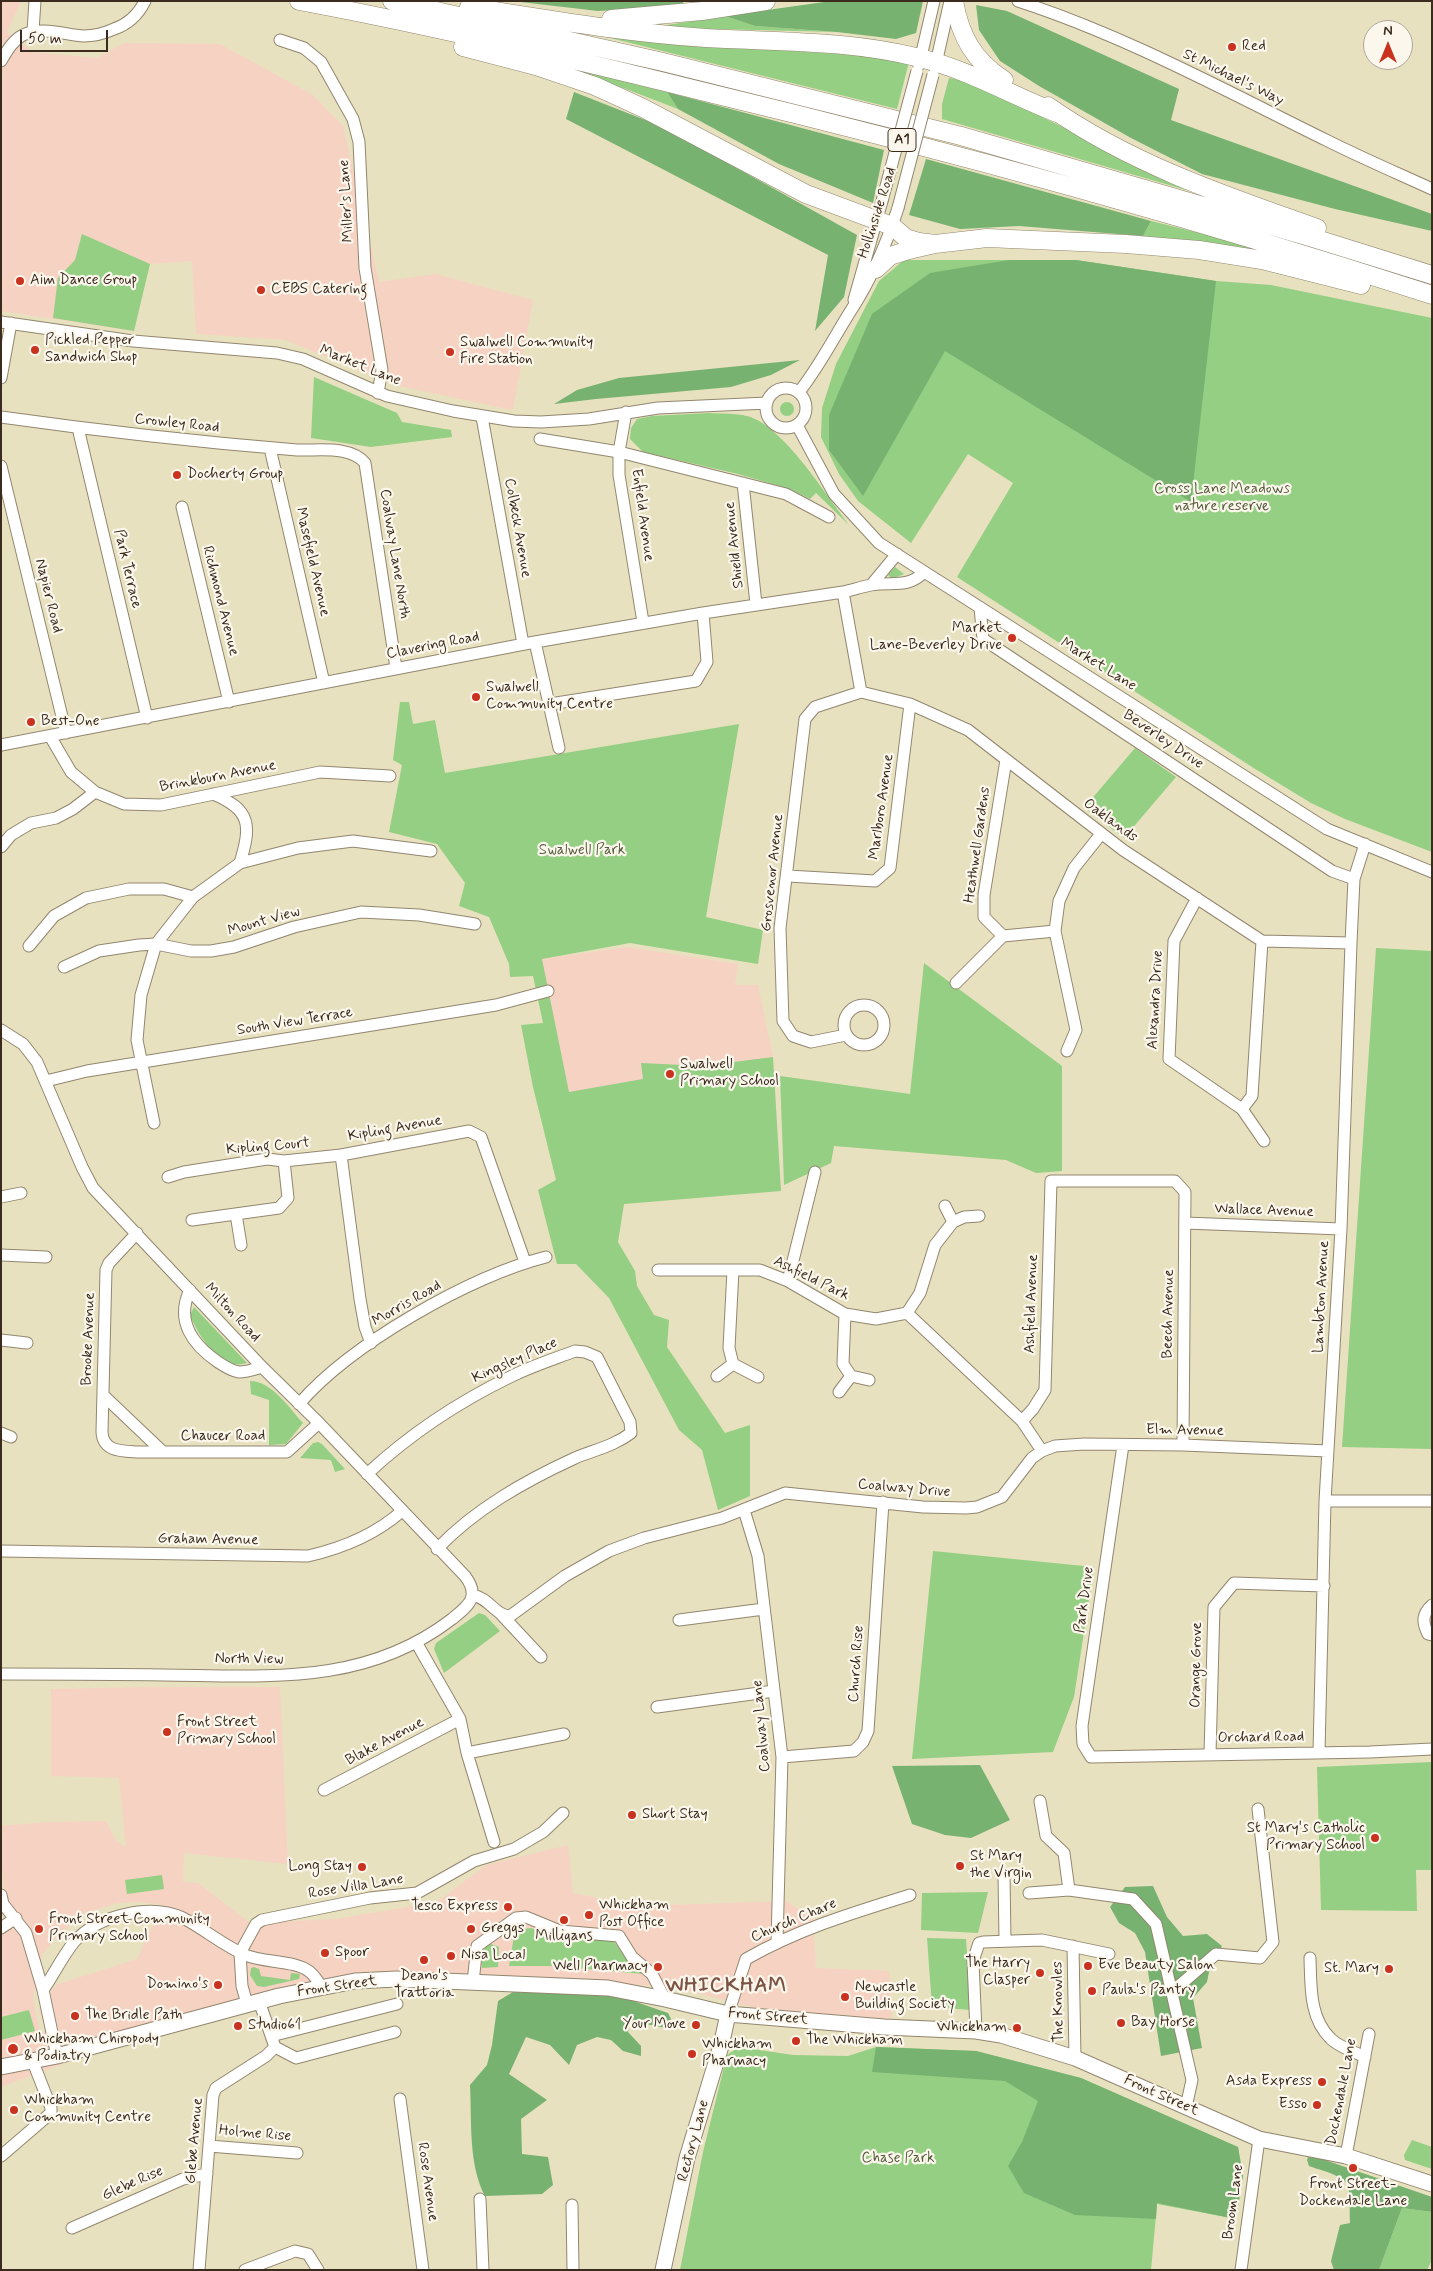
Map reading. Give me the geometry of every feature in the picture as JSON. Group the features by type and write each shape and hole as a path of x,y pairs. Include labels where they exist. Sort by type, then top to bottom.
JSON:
{"highway":[{"name":"A1","path":"299,1 570,59 960,155 1226,231 1432,295"},
{"name":"A1","path":"392,1 664,62 961,136 1310,237 1432,275"},
{"path":"428,1 543,19 704,38 863,47 927,67 974,75 1057,113 1158,167 1199,185 1432,268"},
{"path":"543,19 623,19 702,11 766,1"},
{"path":"954,1 962,31 971,50 984,65 1057,113"},
{"path":"365,14 433,40 536,66 595,86 643,108 806,194 884,224 906,238 934,244"},
{"path":"876,269 890,256 934,244 988,238 1126,244 1221,252 1334,277 1432,307"}],"main road":[{"name":"Front Street","path":"1,2067 57,2056 253,2003 355,1981 397,1979 608,1988 728,2014 976,2031 1030,2043 1075,2058 1259,2139 1346,2156 1432,2184"},
{"name":"Rectory Lane","path":"664,2270 687,2158 721,2046 728,2014"}],"street":[{"path":"33,31 35,1"},
{"path":"1,61 16,39 33,31 84,36 104,33 130,21 145,1"},
{"name":"Hollinside Road","path":"851,311 884,224 898,208 927,67 927,31 934,1"},
{"name":"Hollinside Road","path":"799,392 829,350 876,269 884,224 882,201 927,67 944,29 950,1"},
{"name":"St Michael's Way","path":"1018,1 1108,35 1331,143 1432,188"},
{"name":"Miller's Lane","path":"280,40 304,48 321,62 354,119 359,142 365,268 382,370 378,393"},
{"path":"2,372 6,323"},
{"name":"Market Lane","path":"6,323 133,341 277,353 303,359 378,393 482,417 541,422 717,404 767,403"},
{"path":"780,389 793,389 799,392 806,403 806,409 802,421 797,425 784,428 777,426 768,416 767,403 770,397 780,389"},
{"name":"Enfield Avenue","path":"626,412 619,452 619,475 644,622"},
{"name":"Crowley Road","path":"1,416 168,439 270,448 350,452"},
{"name":"Colbeck Avenue","path":"482,417 522,644"},
{"name":"Market Lane","path":"797,425 834,494 879,543 1327,829 1432,872"},
{"name":"Park Terrace","path":"78,428 147,718"},
{"path":"540,439 619,452 786,494 829,516"},
{"name":"Masefield Avenue","path":"270,448 324,683"},
{"name":"Coalway Lane North","path":"350,452 360,456 365,463 396,668"},
{"name":"Napier Road","path":"1,466 66,733"},
{"name":"Shield Avenue","path":"743,483 756,604"},
{"name":"Richmond Avenue","path":"182,507 229,702"},
{"path":"872,584 897,554"},
{"name":"Clavering Road","path":"1,745 644,622 843,592 872,584 893,584 916,580 924,572"},
{"path":"843,592 861,692"},
{"name":"Beverley Drive","path":"980,608 983,638 1332,871 1354,879"},
{"path":"550,704 696,681 708,662 703,613"},
{"path":"535,642 559,748"},
{"name":"Oaklands","path":"861,692 910,704 968,730 1101,834 1262,941"},
{"name":"Grosvenor Avenue","path":"846,1035 811,1042 793,1036 783,1021 780,928 788,876 805,720 815,708 861,692"},
{"name":"Marlboro Avenue","path":"788,876 875,881 890,868 910,704"},
{"name":"Brinkburn Avenue","path":"50,736 71,772 95,792 124,804 161,805 320,772 390,776"},
{"name":"Heathwell Gardens","path":"1002,936 984,917 984,895 1006,760"},
{"path":"1,847 11,836 31,823 56,818 73,809 95,792"},
{"path":"212,794 232,802 246,818 246,842 240,863"},
{"path":"1067,1051 1076,1030 1055,931 1059,900 1074,868 1101,834"},
{"path":"154,1122 137,1040 141,995 156,944 193,897 240,863 298,848 353,841 432,851"},
{"name":"Lambton Avenue","path":"1319,1752 1325,1500 1341,1229 1354,879 1365,844"},
{"path":"28,946 54,916 86,898 129,889 164,889 193,897"},
{"name":"Alexandra Drive","path":"1197,898 1174,941 1168,1059 1242,1109"},
{"name":"Mount View","path":"64,967 99,951 156,944 191,950 211,951 234,947 294,928 361,912 419,914 475,924"},
{"path":"956,983 1002,936 1055,931"},
{"path":"1264,1140 1242,1109 1252,1096 1262,941 1351,943"},
{"name":"South View Terrace","path":"46,1081 87,1071 496,1005 548,991"},
{"name":"Milton Road","path":"1,1030 23,1044 37,1062 74,1150 93,1188 262,1367 467,1579 471,1585 472,1595"},
{"name":"Kipling Avenue","path":"371,1343 363,1318 341,1155 469,1131 480,1137 525,1262"},
{"name":"Kipling Court","path":"168,1177 184,1172 267,1159 284,1161 341,1155"},
{"path":"192,1220 278,1208 288,1198 284,1161"},
{"path":"788,1281 815,1172"},
{"name":"Beech Avenue","path":"1051,1181 1175,1181 1186,1192 1183,1445"},
{"name":"Ashfield Avenue","path":"1022,1421 1033,1409 1045,1390 1051,1181"},
{"path":"1,1197 22,1193"},
{"path":"945,1206 953,1222"},
{"path":"236,1214 241,1245"},
{"path":"979,1216 964,1217 953,1222 935,1245 920,1292 908,1314 1022,1421 1042,1451"},
{"name":"Wallace Avenue","path":"1186,1223 1341,1229"},
{"name":"Brooke Avenue","path":"116,1451 105,1443 102,1438 106,1270 109,1263 137,1233"},
{"path":"2,1252 46,1258"},
{"name":"Morris Road","path":"299,1404 322,1380 371,1343 444,1299 525,1262 546,1256"},
{"name":"Ashfield Park","path":"658,1270 760,1270 788,1281 845,1314 876,1319 908,1314"},
{"path":"732,1270 729,1348 732,1364"},
{"path":"190,1290 184,1303 185,1318 192,1337 201,1351 238,1372 262,1367"},
{"path":"845,1314 843,1364 851,1376 869,1380"},
{"path":"1,1340 27,1343"},
{"name":"Kingsley Place","path":"367,1474 419,1430 462,1402 513,1375 576,1351 585,1352 597,1357 630,1422 631,1433 620,1441 575,1458 514,1489 468,1521 437,1549"},
{"path":"717,1376 732,1364"},
{"path":"732,1364 758,1377"},
{"path":"839,1392 851,1376"},
{"path":"103,1395 163,1452"},
{"name":"Chaucer Road","path":"116,1451 287,1452 318,1423"},
{"name":"Park Drive","path":"1091,1757 1083,1744 1082,1726 1124,1445"},
{"name":"Elm Avenue","path":"1042,1451 1055,1446 1183,1445 1328,1451"},
{"name":"Coalway Drive","path":"500,1614 506,1616 513,1615 565,1576 609,1551 644,1538 744,1510 785,1493 955,1509 977,1507 1002,1497 1032,1458 1042,1451"},
{"path":"1325,1500 1432,1501"},
{"name":"Church Rise","path":"782,1757 854,1751 863,1742 868,1731 883,1502"},
{"name":"Coalway Lane","path":"744,1510 758,1556 782,1757 777,1941"},
{"name":"Graham Avenue","path":"1,1551 308,1556 340,1547 367,1536 402,1511"},
{"name":"Orange Grove","path":"1210,1754 1214,1607 1234,1583 1324,1586"},
{"path":"472,1595 486,1599 541,1657"},
{"name":"North View","path":"1,1674 274,1676 321,1672 378,1659 416,1642 468,1606 472,1595"},
{"path":"1432,1605 1425,1613 1423,1624 1428,1634 1432,1635"},
{"path":"680,1620 764,1609"},
{"path":"416,1642 460,1719 467,1753 494,1842"},
{"path":"657,1707 774,1691"},
{"name":"Blake Avenue","path":"324,1790 460,1719"},
{"path":"467,1753 564,1734"},
{"name":"Orchard Road","path":"1091,1757 1370,1752 1432,1749"},
{"path":"1040,1801 1046,1836 1064,1853 1069,1890"},
{"path":"1173,1991 1216,1954 1260,1958 1273,1942 1258,1809"},
{"name":"Rose Villa Lane","path":"240,1953 256,1924 262,1920 370,1898 417,1893 474,1861 514,1849 543,1832 563,1812"},
{"path":"1004,1874 1005,1940"},
{"path":"1029,1894 1069,1890 1133,1899 1156,1924 1192,2080 1186,2108"},
{"path":"1,1895 3,1904 26,1933 43,1990 57,2056"},
{"name":"Church Chare","path":"728,2014 746,1959 777,1941 828,1920 910,1895"},
{"path":"43,1990 56,1966 75,1941 95,1926 130,1913 171,1914 220,1939 240,1953 258,1960 298,1965 310,1972 322,1987"},
{"path":"473,1982 477,1946 516,1918 526,1917 560,1932 619,1936 632,1957 652,1974 665,1999"},
{"path":"1,1928 16,1918"},
{"path":"976,2031 973,1961 975,1948 983,1942 1042,1940 1109,1954"},
{"name":"The Knowles","path":"1073,1946 1075,2058"},
{"path":"240,1953 242,1986 271,2036 275,2047 296,2058 395,2032"},
{"path":"1310,1958 1311,1995 1316,2014 1323,2028 1332,2040 1366,2057"},
{"path":"271,2036 397,2004"},
{"name":"Dockendale Lane","path":"1346,2156 1369,2034"},
{"name":"Glebe Avenue","path":"199,2270 213,2095 216,2088 266,2056 275,2047"},
{"path":"1,2156 51,2113 51,2108 33,2062"},
{"name":"Rose Avenue","path":"400,2099 423,2270"},
{"name":"Broom Lane","path":"1241,2270 1259,2139"},
{"name":"Holme Rise","path":"209,2146 297,2153"},
{"name":"Glebe Rise","path":"72,2228 183,2179 207,2174"},
{"path":"480,2199 483,2270"},
{"path":"572,2205 573,2270"},
{"path":"245,2270 296,2251 308,2254 318,2270"}],"shaded area":[{"path":"1,1 21,1 7,32 32,52 97,58 124,43 220,44 313,95 343,126 379,282 435,274 533,300 513,410 398,386 285,340 196,334 192,261 150,264 134,331 1,311"},
{"name":"Swalwell Primary School","path":"627,947 738,964 735,985 758,985 773,1057 781,1191 581,1159 541,959"},
{"path":"280,1687 288,1864 184,1853 183,1882 198,1883 250,1923 336,1919 437,1902 486,1865 568,1845 573,1893 607,1900 667,1905 786,1901 813,1918 816,1968 889,1971 892,2019 756,2008 668,1986 370,1976 97,2051 1,2087 1,1933 22,1925 6,1898 1,1861 1,1826 46,1822 106,1821 116,1841 126,1847 119,1778 51,1776 51,1689","holes":["141,1902 162,1905 137,1959 55,1985 39,2010 46,2032 40,2033 33,1998 42,1955 60,1933 88,1912 119,1903"]}],"green space":[{"path":"512,1 683,1 684,6 598,11"},
{"path":"831,1 923,1 916,33 896,39 837,32 755,26 725,16"},
{"path":"976,5 1007,11 1179,89 1171,120 1432,214 1432,231 1335,209 1202,174 1131,138 1039,86 1000,61 979,30"},
{"path":"725,16 755,26 837,32 674,28 667,25"},
{"path":"594,34 729,47 870,56 909,62 897,109"},
{"path":"581,69 667,92 678,109 580,74"},
{"path":"949,78 972,82 1193,192 942,119 942,104"},
{"path":"574,92 663,127 857,235 844,297 815,331 828,255 566,119"},
{"path":"667,92 884,150 873,203 779,164 678,109"},
{"path":"926,159 1151,221 1143,236 1019,226 960,229 909,215"},
{"path":"1151,221 1264,249 1260,254 1143,236"},
{"path":"82,234 150,264 134,331 53,318 58,278 75,260"},
{"name":"Cross Lane Meadows nature reserve","path":"904,260 1076,260 1216,281 1271,285 1432,318 1432,852 1345,819 1311,803 957,577 1013,483 968,454 911,543 858,501 839,474 821,437 822,408 836,364 879,281"},
{"path":"1009,260 1076,260 1216,281 1191,502 945,351 863,496 829,450 829,415 872,314 930,273"},
{"path":"800,360 771,375 731,387 554,404 577,390 619,378"},
{"path":"314,377 397,413 402,422 451,430 452,437 371,447 311,438"},
{"path":"787,402 792,404 794,409 792,414 787,416 782,414 780,409 782,404"},
{"path":"709,413 747,416 761,422 775,433 817,481 850,526 816,493 810,499 790,489 738,474 643,452 630,439 631,428 637,419 652,416"},
{"path":"895,567 904,574 892,579 888,575"},
{"name":"Swalwell Park","path":"400,702 409,702 413,724 435,720 445,773 739,724 706,917 763,930 758,964 630,943 542,959 569,1092 643,1079 641,1063 702,1066 773,1057 781,1191 624,1204 618,1242 635,1271 637,1286 654,1315 669,1320 667,1347 725,1433 750,1425 750,1496 718,1510 702,1450 679,1430 609,1298 576,1264 557,1264 538,1190 556,1180 533,1087 521,1025 543,1023 533,976 510,977 509,964 489,917 459,906 465,883 437,844 389,832 402,765 393,760"},
{"path":"1135,748 1176,777 1124,838 1084,808"},
{"path":"1376,948 1432,951 1432,1449 1342,1447"},
{"path":"924,963 1062,1066 1062,1171 1036,1173 1006,1160 834,1146 831,1163 784,1185 780,1076 910,1094"},
{"path":"194,1307 247,1363 237,1364 228,1362 211,1350 198,1332 190,1315"},
{"path":"250,1381 266,1385 273,1390 303,1423 286,1444 269,1445 269,1400 251,1394"},
{"path":"318,1442 345,1469 335,1472 331,1460 300,1458 313,1443"},
{"path":"933,1551 1094,1567 1074,1697 1053,1752 912,1759"},
{"path":"479,1613 485,1615 500,1631 444,1673 434,1649 436,1643"},
{"name":"St Mary's Catholic Primary School","path":"1432,1762 1432,1870 1416,1870 1417,1911 1321,1910 1317,1767"},
{"path":"980,1765 1010,1820 971,1838 945,1835 912,1824 892,1766"},
{"path":"162,1875 164,1889 127,1894 125,1880"},
{"path":"1153,1886 1167,1917 1183,1936 1207,1934 1222,1946 1209,1972 1207,1982 1193,1998 1202,2048 1161,2056 1145,1952 1135,1933 1119,1923 1110,1907 1125,1887"},
{"path":"988,1892 978,1933 921,1930 922,1893"},
{"path":"531,1928 553,1936 612,1939 626,1957 644,1974 552,1966 509,1966 515,1930"},
{"path":"927,1938 966,1939 971,2010 932,2007"},
{"path":"491,1944 499,1947 498,1967 482,1968 482,1948"},
{"path":"251,1968 259,1969 261,1976 290,1980 291,1973 300,1974 299,1979 264,1987 257,1986 250,1975"},
{"path":"513,1992 619,1996 668,2013 671,2019 666,2028 630,2021 628,2032 641,2046 641,2056 623,2051 611,2040 597,2037 577,2045 569,2065 550,2045 526,2037 509,2074 547,2100 521,2119 522,2154 548,2157 553,2185 542,2194 485,2196 473,2156 470,2085 487,2065 492,2045 498,2001"},
{"path":"29,2010 35,2031 1,2040 1,2017"},
{"name":"Chase Park","path":"739,2047 793,2055 848,2056 876,2047 976,2051 1081,2078 1238,2147 1243,2176 1236,2219 1157,2204 1151,2270 680,2270 703,2152 727,2055"},
{"path":"876,2047 976,2051 1081,2078 1238,2147 1243,2176 1236,2219 1157,2203 1156,2219 1075,2215 1024,2193 1008,2166 1022,2142 1038,2101 1005,2081 872,2072"},
{"path":"1412,2140 1432,2147 1432,2169 1405,2160 1404,2155"},
{"path":"1308,2157 1322,2159 1432,2197 1432,2212 1402,2208 1379,2270 1334,2270 1331,2261 1340,2225 1350,2223 1349,2191 1342,2179 1309,2166"},
{"path":"1402,2208 1432,2212 1432,2260 1427,2270 1379,2270"}],"place":[{"name":"Red","path":"1232,47"},
{"name":"Aim Dance Group","path":"20,281"},
{"name":"CEBS Catering","path":"261,290"},
{"name":"Pickled Pepper Sandwich Shop","path":"35,350"},
{"name":"Swalwell Community Fire Station","path":"450,352"},
{"name":"Docherty Group","path":"177,475"},
{"name":"Market Lane-Beverley Drive","path":"1012,638"},
{"name":"Swalwell Community Centre","path":"476,697"},
{"name":"Best-One","path":"31,722"},
{"name":"Swalwell Primary School","path":"670,1074"},
{"name":"Front Street Primary School","path":"167,1732"},
{"name":"Short Stay","path":"632,1815"},
{"name":"St Mary's Catholic Primary School","path":"1375,1838"},
{"name":"St Mary the Virgin","path":"960,1866"},
{"name":"Long Stay","path":"362,1867"},
{"name":"Tesco Express","path":"508,1907"},
{"name":"Whickham Post Office","path":"589,1915"},
{"name":"Milligans","path":"564,1920"},
{"name":"Front Street Community Primary School","path":"39,1929"},
{"name":"Greggs","path":"471,1929"},
{"name":"Spoor","path":"325,1953"},
{"name":"Nisa Local","path":"451,1956"},
{"name":"Deano's Trattoria","path":"424,1960"},
{"name":"Eve Beauty Salon","path":"1088,1966"},
{"name":"Well Pharmacy","path":"658,1967"},
{"name":"St. Mary","path":"1389,1969"},
{"name":"The Harry Clasper","path":"1040,1973"},
{"name":"Domino's","path":"218,1985"},
{"name":"Paula's Pantry","path":"1092,1991"},
{"name":"Newcastle Building Society","path":"845,1997"},
{"name":"The Bridle Path","path":"75,2016"},
{"name":"Bay Horse","path":"1121,2023"},
{"name":"Your Move","path":"696,2025"},
{"name":"Studio61","path":"238,2026"},
{"name":"Whickham","path":"1017,2028"},
{"name":"The Whickham","path":"796,2041"},
{"name":"Whickham Chiropody & Podiatry","path":"13,2049"},
{"name":"Whickham Pharmacy","path":"692,2054"},
{"name":"Asda Express","path":"1322,2082"},
{"name":"Esso","path":"1317,2105"},
{"name":"Whickham Community Centre","path":"14,2110"},
{"name":"Front Street- Dockendale Lane","path":"1353,2168"}],"district":[{"name":"WHICKHAM","path":"726,1987"}]}
